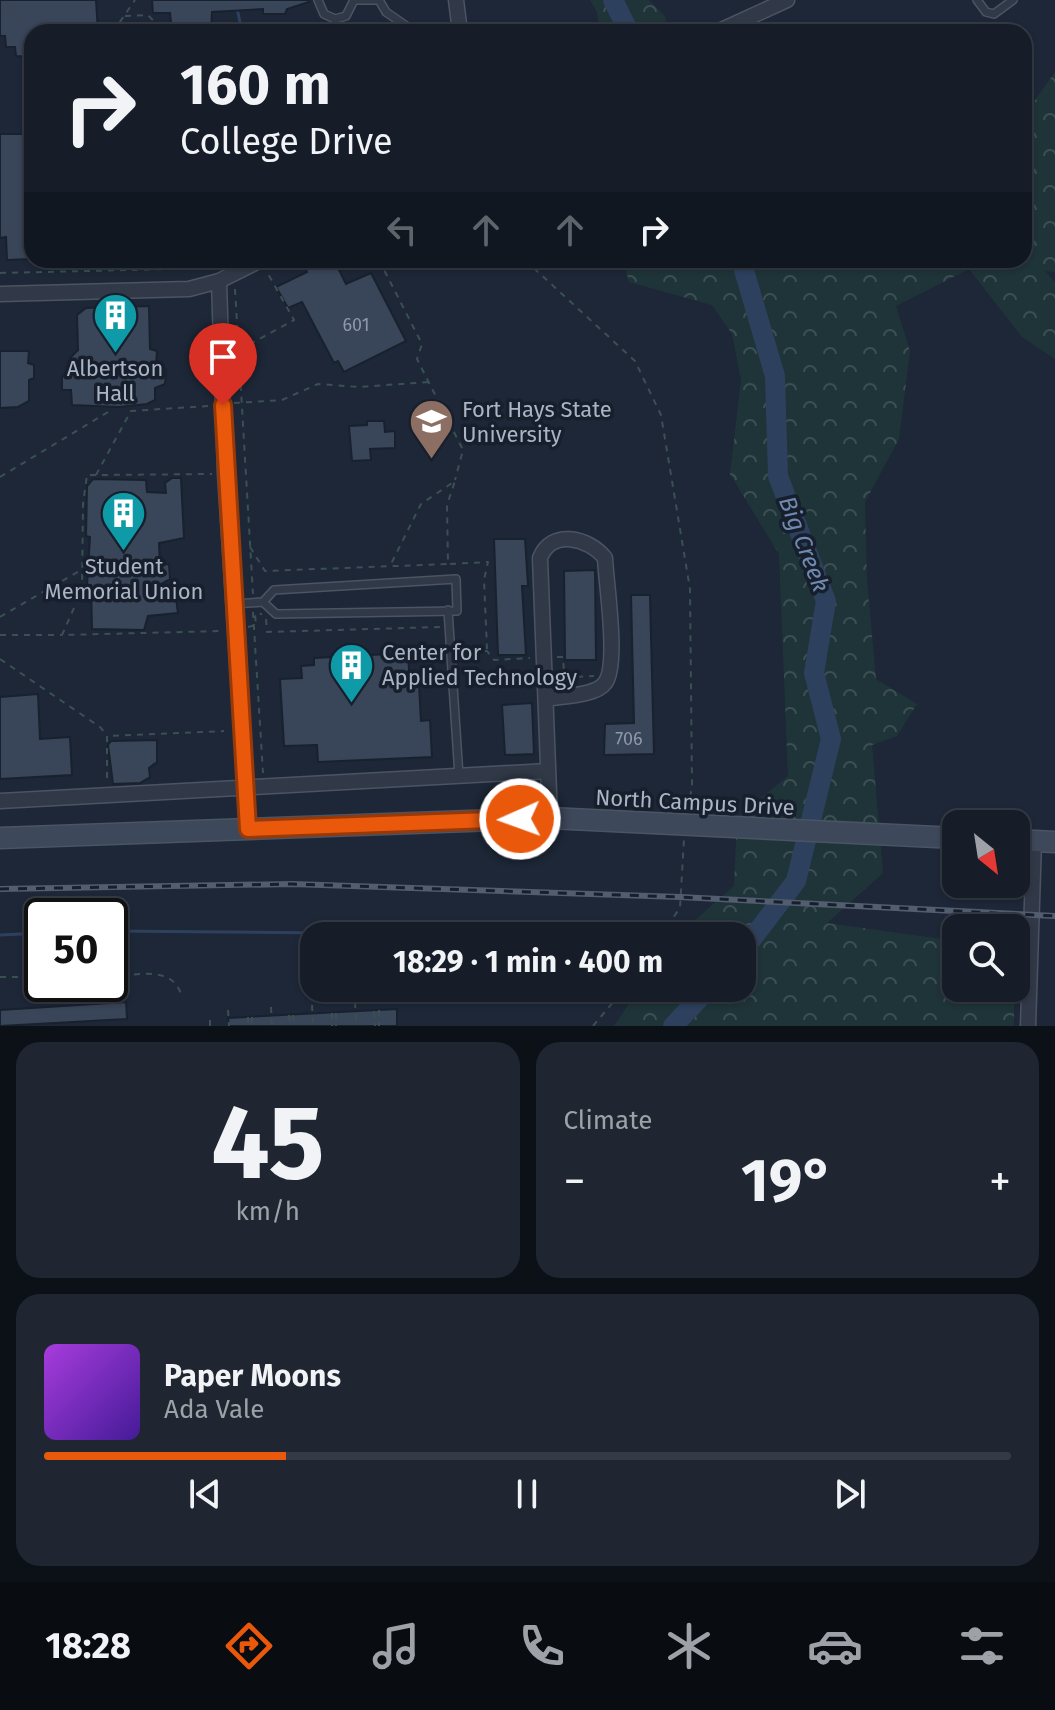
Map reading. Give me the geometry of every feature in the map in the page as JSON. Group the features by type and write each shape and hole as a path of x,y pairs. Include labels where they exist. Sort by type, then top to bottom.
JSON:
{"main road":[{"name":"North Campus Drive","path":"0,838 550,818 942,838"},
{"path":"1030,840 1055,842"}],"street":[{"path":"456,0 459,24"},
{"path":"734,24 787,0"},
{"path":"0,294 189,289 253,268"},
{"path":"219,281 235,630 248,829"},
{"path":"546,699 597,689 606,682 611,665 605,558 592,547 563,538 550,542 540,558 550,818"},
{"path":"0,801 548,771"},
{"path":"1026,898 1028,1026"}],"lane":[{"path":"318,0 324,14 335,19 346,16 354,0 379,0 386,12 403,24"},
{"path":"977,0 986,12 994,14 1013,0"},
{"path":"234,604 263,602 274,590 456,579 457,611 276,614 263,602"},
{"path":"448,610 459,776"}],"path":[{"path":"119,24 135,0"},
{"path":"125,16 148,15 156,24"},
{"path":"0,273 209,268"},
{"path":"234,268 264,788"},
{"path":"238,350 294,320 266,268"},
{"path":"383,268 422,344 417,359 463,450 447,505 448,564"},
{"path":"534,268 635,361 661,415 690,589 692,786 685,824 680,908 670,922"},
{"path":"0,477 108,412"},
{"path":"62,635 82,590 87,475 96,475"},
{"path":"390,566 421,504 455,481"},
{"path":"249,545 265,571 488,562 484,580 487,651"},
{"path":"0,617 82,570"},
{"path":"254,626 255,614 266,613 267,632 441,627 445,633"},
{"path":"0,635 235,630 254,626"},
{"path":"0,659 100,727 107,736 107,778"},
{"path":"107,736 224,731"},
{"path":"128,976 169,975 178,982 182,997"},
{"path":"0,977 24,977"},
{"path":"355,1002 356,1026"},
{"path":"593,1026 613,1002"},
{"path":"312,1005 313,1026"},
{"path":"271,1007 272,1026"},
{"path":"228,1010 229,1026"},
{"path":"377,1025 379,1010"},
{"path":"374,1011 377,1025"},
{"path":"334,1013 334,1026"},
{"path":"291,1015 292,1026"},
{"path":"250,1017 250,1026"},
{"path":"210,1020 210,1026"}],"green space":[{"path":"590,0 649,0 665,16 666,24 599,24 597,12"},
{"path":"1055,72 1055,272 1045,271 1055,282 1055,359 1022,337 969,269 896,306 910,351 899,439 865,502 867,581 876,679 917,704 897,736 872,745 883,873 827,923 942,939 942,1002 1014,1002 1014,1026 614,1026 630,1002 756,1002 756,922 693,922 734,886 737,817 788,776 779,554 730,474 741,380 732,334 712,305 629,282 625,268 1032,268 1032,105"}],"building":[{"path":"0,0 96,0 98,24 24,24 24,56 16,56 15,47 6,47 5,36 0,36"},
{"path":"152,0 309,0 287,9 285,14 263,14 263,9 212,12 211,24 171,24 170,13 153,13"},
{"path":"0,134 24,134 24,259 7,260 6,237 0,238"},
{"path":"306,268 338,268 346,284 371,273 406,341 344,372 338,361 334,363 302,302 288,308 276,287 307,272"},
{"name":"Albertson Hall","path":"149,306 150,349 157,351 156,366 166,369 165,384 155,388 155,400 119,407 72,405 71,390 62,390 62,377 71,372 70,358 78,350 77,315 86,308"},
{"path":"0,351 29,351 28,363 34,365 34,378 29,380 29,401 18,407 0,408"},
{"path":"367,421 384,421 385,432 395,431 395,448 370,449 371,460 352,461 349,426 367,425"},
{"name":"Student Memorial Union","path":"172,478 181,478 184,538 159,543 160,565 169,564 170,579 161,584 162,599 176,598 178,613 148,616 144,630 92,629 91,585 87,585 90,537 86,536 87,486 93,479 146,480 147,492 166,493 165,483"},
{"path":"494,539 525,539 528,586 522,586 526,655 498,655"},
{"path":"595,570 596,660 565,660 564,571"},
{"path":"631,595 650,595 654,754 604,755 605,724 634,723"},
{"name":"Center for Applied Technology","path":"408,653 410,686 419,685 421,721 430,720 432,757 318,762 317,745 284,746 280,679 302,678 301,666 314,665 314,658"},
{"path":"38,694 40,739 70,737 72,775 0,779 0,697"},
{"path":"532,703 534,754 505,755 502,705"},
{"path":"157,740 157,762 149,768 150,777 140,783 113,784 108,745 111,741"},
{"path":"126,1002 127,1019 0,1026 0,1010"},
{"path":"397,1009 397,1026 229,1026 228,1018"}],"waterway":[{"name":"Big Creek","path":"613,0 625,24"},
{"path":"237,8 240,24"},
{"name":"Big Creek","path":"743,268 775,376 778,476 826,601 814,673 831,739 796,881 756,934"},
{"path":"128,931 300,933"},
{"path":"0,935 24,934"},
{"name":"Big Creek","path":"673,1026 696,1002"}],"railway":[{"path":"0,889 292,884 680,897 1055,916"}],"place":[{"name":"Albertson Hall","path":"115,354"},
{"name":"Fort Hays State University","path":"431,461"},
{"name":"Student Memorial Union","path":"124,552"},
{"name":"Center for Applied Technology","path":"351,704"}],"route":[{"path":"223,405 248,829 520,819"}]}
